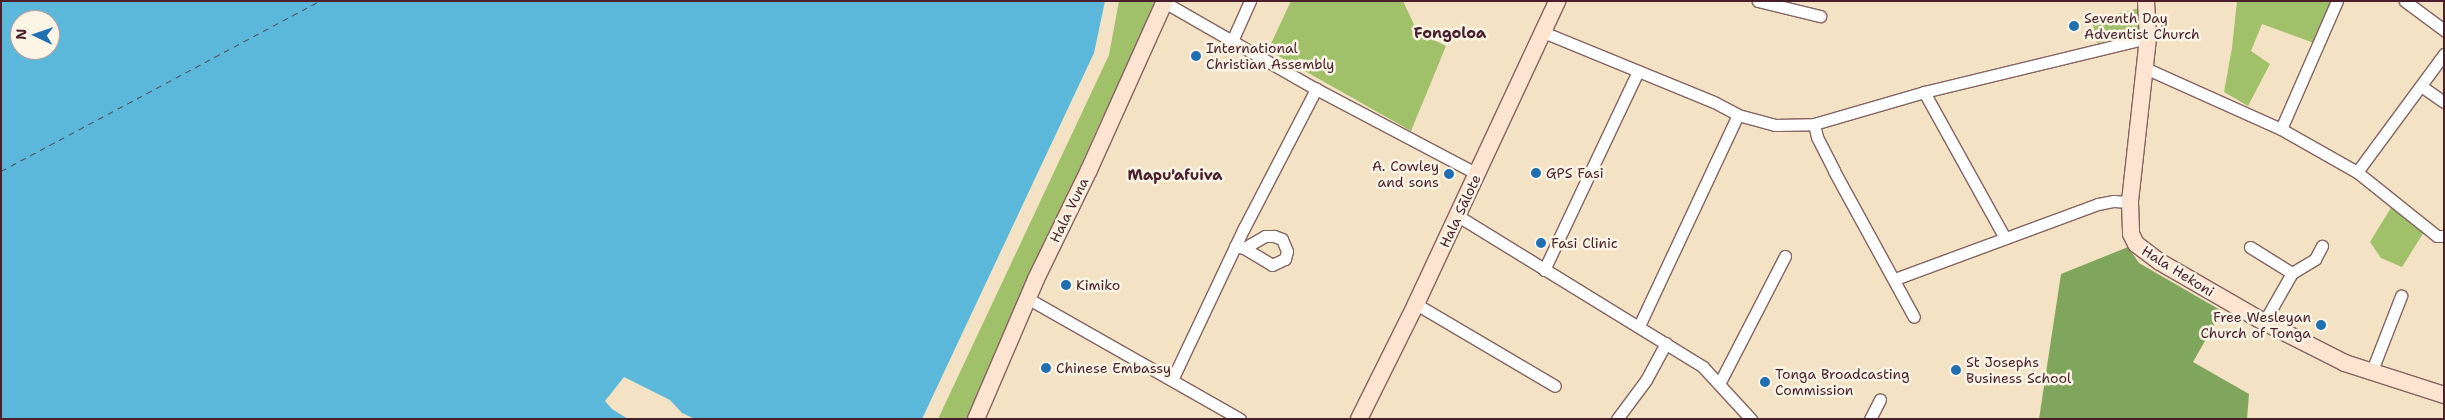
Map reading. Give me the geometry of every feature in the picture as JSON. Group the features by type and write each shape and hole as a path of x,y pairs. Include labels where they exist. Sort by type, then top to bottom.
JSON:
{"main road":[{"name":"Hala Sālote","path":"1359,419 1458,216 1557,1"},
{"name":"Hala Hekoni","path":"2146,1 2148,38 2130,202 2130,234 2143,251 2264,322 2345,363 2371,373 2434,390 2444,396"},
{"name":"Hala Vuna","path":"976,419 1027,298 1164,2"}],"street":[{"path":"1232,41 1250,1"},
{"path":"1758,1 1820,16"},
{"path":"2281,129 2337,1"},
{"path":"2405,1 2444,30"},
{"path":"1164,2 1316,89 1477,174"},
{"path":"1543,32 1714,102 1738,115 1775,126 1814,124 1924,92 2148,38"},
{"path":"2357,172 2444,54"},
{"path":"2145,68 2281,129 2357,172 2437,236 2444,236"},
{"path":"1544,270 1638,71"},
{"path":"2421,86 2444,102"},
{"path":"1172,380 1240,247 1316,89"},
{"path":"1924,92 2005,238"},
{"path":"1639,326 1738,115"},
{"path":"1814,124 1816,137 1914,317"},
{"path":"1895,279 2098,204 2114,201 2130,202"},
{"path":"1458,216 1703,367 1752,419"},
{"path":"2264,322 2292,273 2314,258 2322,246"},
{"path":"2250,248 2292,273"},
{"path":"1719,384 1785,256"},
{"path":"2371,373 2401,296"},
{"path":"1027,298 1240,419"},
{"path":"1416,304 1555,386"},
{"path":"1617,419 1646,380 1666,343"},
{"path":"1870,419 1880,399"}],"green space":[{"path":"1119,1 1158,1 1097,129 969,419 938,419 1109,55"},
{"path":"1291,1 1403,1 1417,31 1446,46 1411,131 1268,50"},
{"path":"2237,1 2331,1 2314,43 2262,24 2251,51 2270,64 2248,106 2224,92 2232,48"},
{"path":"2143,7 2142,29 2135,34 2097,43 2092,20"},
{"path":"2392,206 2424,232 2402,267 2381,258 2370,242"},
{"path":"2128,247 2139,263 2222,311 2193,362 2249,394 2247,419 2039,419 2061,274"}],"water":[{"path":"1,1 1105,1 1094,53 922,419 1,419"}],"pier":[{"path":"624,377 670,400 682,413 695,419 628,419 612,409 605,401"}],"ferry route":[{"path":"1,171 320,1"}],"place":[{"name":"Seventh Day Adventist Church","path":"2074,26"},
{"name":"International Christian Assembly","path":"1196,56"},
{"name":"GPS Fasi","path":"1536,173"},
{"name":"A. Cowley and sons","path":"1449,174"},
{"name":"Fasi Clinic","path":"1541,243"},
{"name":"Kimiko","path":"1066,285"},
{"name":"Free Wesleyan Church of Tonga","path":"2321,325"},
{"name":"Chinese Embassy","path":"1046,368"},
{"name":"St Josephs Business School","path":"1956,370"},
{"name":"Tonga Broadcasting Commission","path":"1765,382"}],"district":[{"name":"Fongoloa","path":"1450,34"},
{"name":"Mapu'afuiva","path":"1175,176"}]}
